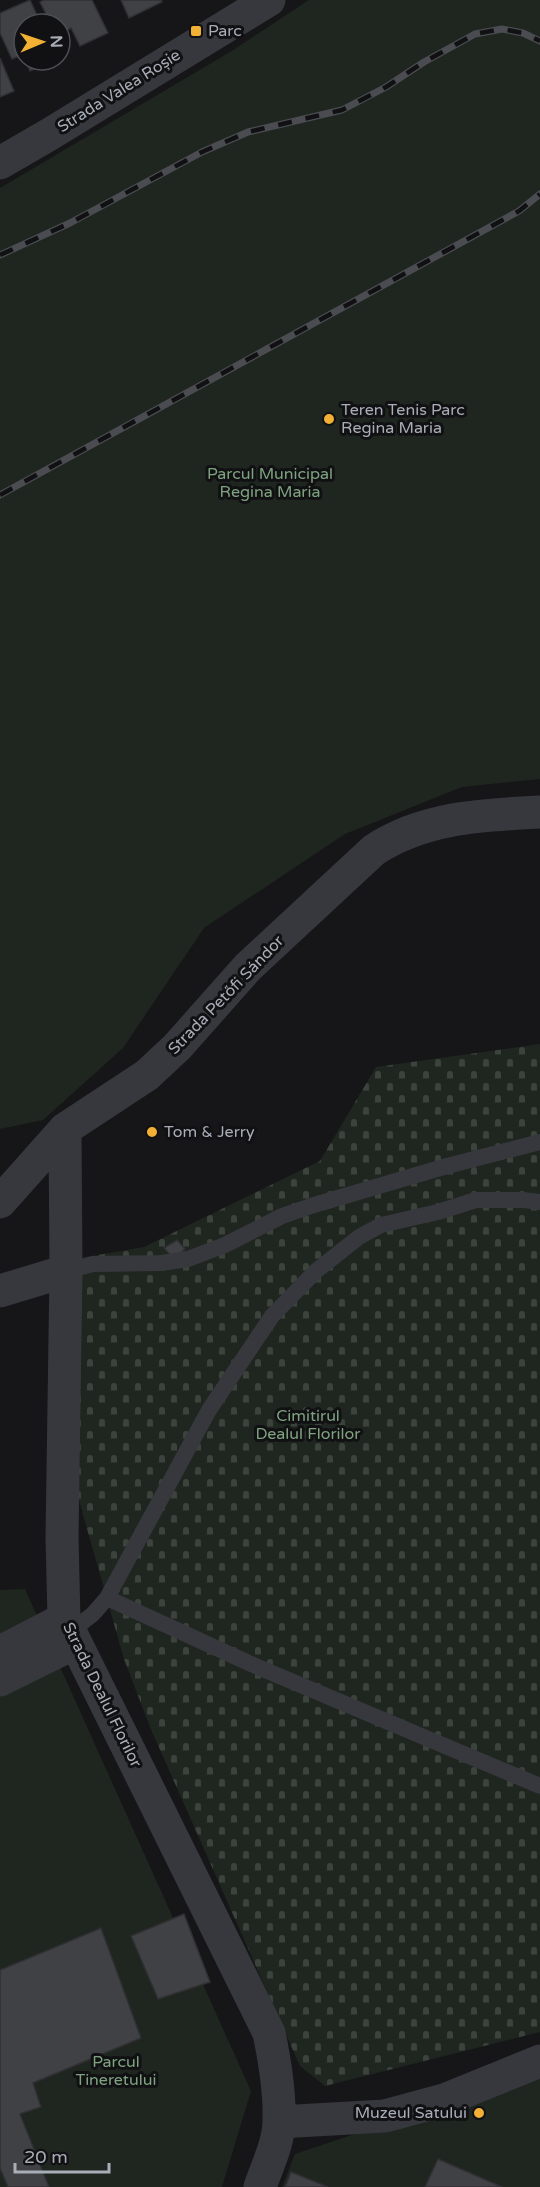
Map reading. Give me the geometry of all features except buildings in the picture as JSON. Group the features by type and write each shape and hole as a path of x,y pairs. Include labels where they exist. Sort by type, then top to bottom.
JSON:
{"street":[{"name":"Strada Valea Roșie","path":"0,163 268,0"},
{"name":"Strada Petőfi Sándor","path":"0,1202 65,1129 147,1075 177,1047 248,967 374,850 395,836 448,820 484,815 540,812"},
{"name":"Strada Dealul Florilor","path":"65,1129 66,1271 62,1538 70,1631 269,2033 277,2072 279,2122 273,2151 260,2187"},
{"path":"0,1291 66,1271"},
{"path":"0,1652 70,1631"},
{"path":"0,1680 70,1631"},
{"path":"279,2122 386,2116 444,2100 540,2061"}],"lane":[{"path":"66,1271 93,1264 161,1263 188,1260 225,1245 282,1216 314,1204 540,1142"},
{"path":"70,1631 93,1614 107,1598 209,1410 272,1316 316,1271 359,1237 381,1225 438,1212 476,1200 540,1202"},
{"path":"107,1598 251,1664 540,1786"}],"green space":[{"name":"Parcul Municipal Regina Maria","path":"309,0 540,0 540,779 462,787 345,834 204,928 123,1048 43,1120 0,1129 0,188 230,52"},
{"name":"Cimitirul Dealul Florilor","path":"540,1044 540,2032 325,2086 300,2066 150,1727 124,1659 78,1497 75,1259 144,1247 320,1161 376,1067"},
{"name":"Parcul Tineretului","path":"25,1589 251,2091 222,2187 0,2187 0,1590"},
{"name":"Muzeul Satului","path":"540,2072 540,2187 282,2187 295,2154"}],"railway":[{"path":"0,255 70,223 202,152 248,132 342,110 386,87 424,62 475,34 502,29 523,33 540,41"},
{"path":"0,495 519,211 540,194"}],"place":[{"name":"Parc","path":"196,31"},
{"name":"Teren Tenis Parc Regina Maria","path":"329,419"},
{"name":"Tom & Jerry","path":"152,1132"},
{"name":"Muzeul Satului","path":"479,2113"}]}
